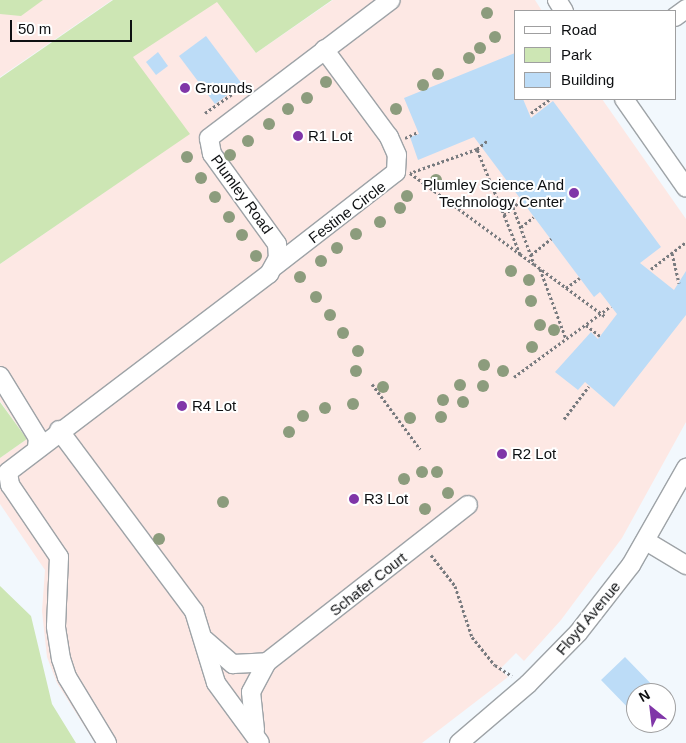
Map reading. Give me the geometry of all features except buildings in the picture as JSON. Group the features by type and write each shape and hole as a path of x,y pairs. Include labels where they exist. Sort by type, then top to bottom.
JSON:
{"street":[{"name":"Plumley Road","path":"275,266 279,252 273,236 212,154 209,138 391,0"},
{"name":"Festine Circle","path":"275,266 392,179 398,164 389,137 324,49"},
{"path":"625,100 686,188"},
{"path":"107,743 67,678 61,659 56,626 59,557 8,478 11,468 59,430 260,283 275,266"},
{"path":"0,376 38,438 37,447"},
{"path":"59,430 194,611 205,640 216,683 259,743"},
{"name":"Floyd Avenue","path":"459,743 572,639 646,541 686,468"},
{"name":"Schafer Court","path":"259,743 249,707 255,681 266,662 468,505"},
{"path":"646,541 686,565"},
{"path":"205,640 233,664 266,662"}],"path":[{"path":"205,113 236,91"},
{"path":"531,113 549,100"},
{"path":"402,139 418,132"},
{"path":"487,141 477,149 410,173 606,317"},
{"path":"477,149 520,254"},
{"path":"504,214 522,200"},
{"path":"513,207 534,264"},
{"path":"520,227 534,217"},
{"path":"531,255 550,239"},
{"path":"651,269 686,242"},
{"path":"672,253 679,283"},
{"path":"539,268 566,339"},
{"path":"566,288 580,278"},
{"path":"514,377 611,306"},
{"path":"586,325 600,336"},
{"path":"372,384 420,449"},
{"path":"564,419 589,386"},
{"path":"429,547 455,586 472,637 496,665 512,676"}],"shaded area":[{"path":"0,0 112,0 0,77"},
{"path":"333,0 535,0 541,10 514,10 514,100 603,100 686,219 686,422 622,538 561,620 524,661 516,653 500,669 508,677 422,743 95,743 57,683 47,657 42,611 45,570 0,504 0,458 27,439 0,401 0,264 189,134 132,57 217,1 256,53"}],"green space":[{"path":"0,0 43,0 21,16 0,14"},
{"path":"113,0 332,0 256,53 217,2 133,57 190,134 0,264 0,78"},
{"path":"0,402 27,439 0,458"},
{"path":"0,586 31,616 52,704 76,743 0,743"}],"place":[{"name":"Grounds","path":"185,88"},
{"name":"R1 Lot","path":"298,136"},
{"name":"Plumley Science And Technology Center","path":"574,193"},
{"name":"R4 Lot","path":"182,406"},
{"name":"R2 Lot","path":"502,454"},
{"name":"R3 Lot","path":"354,499"}]}
